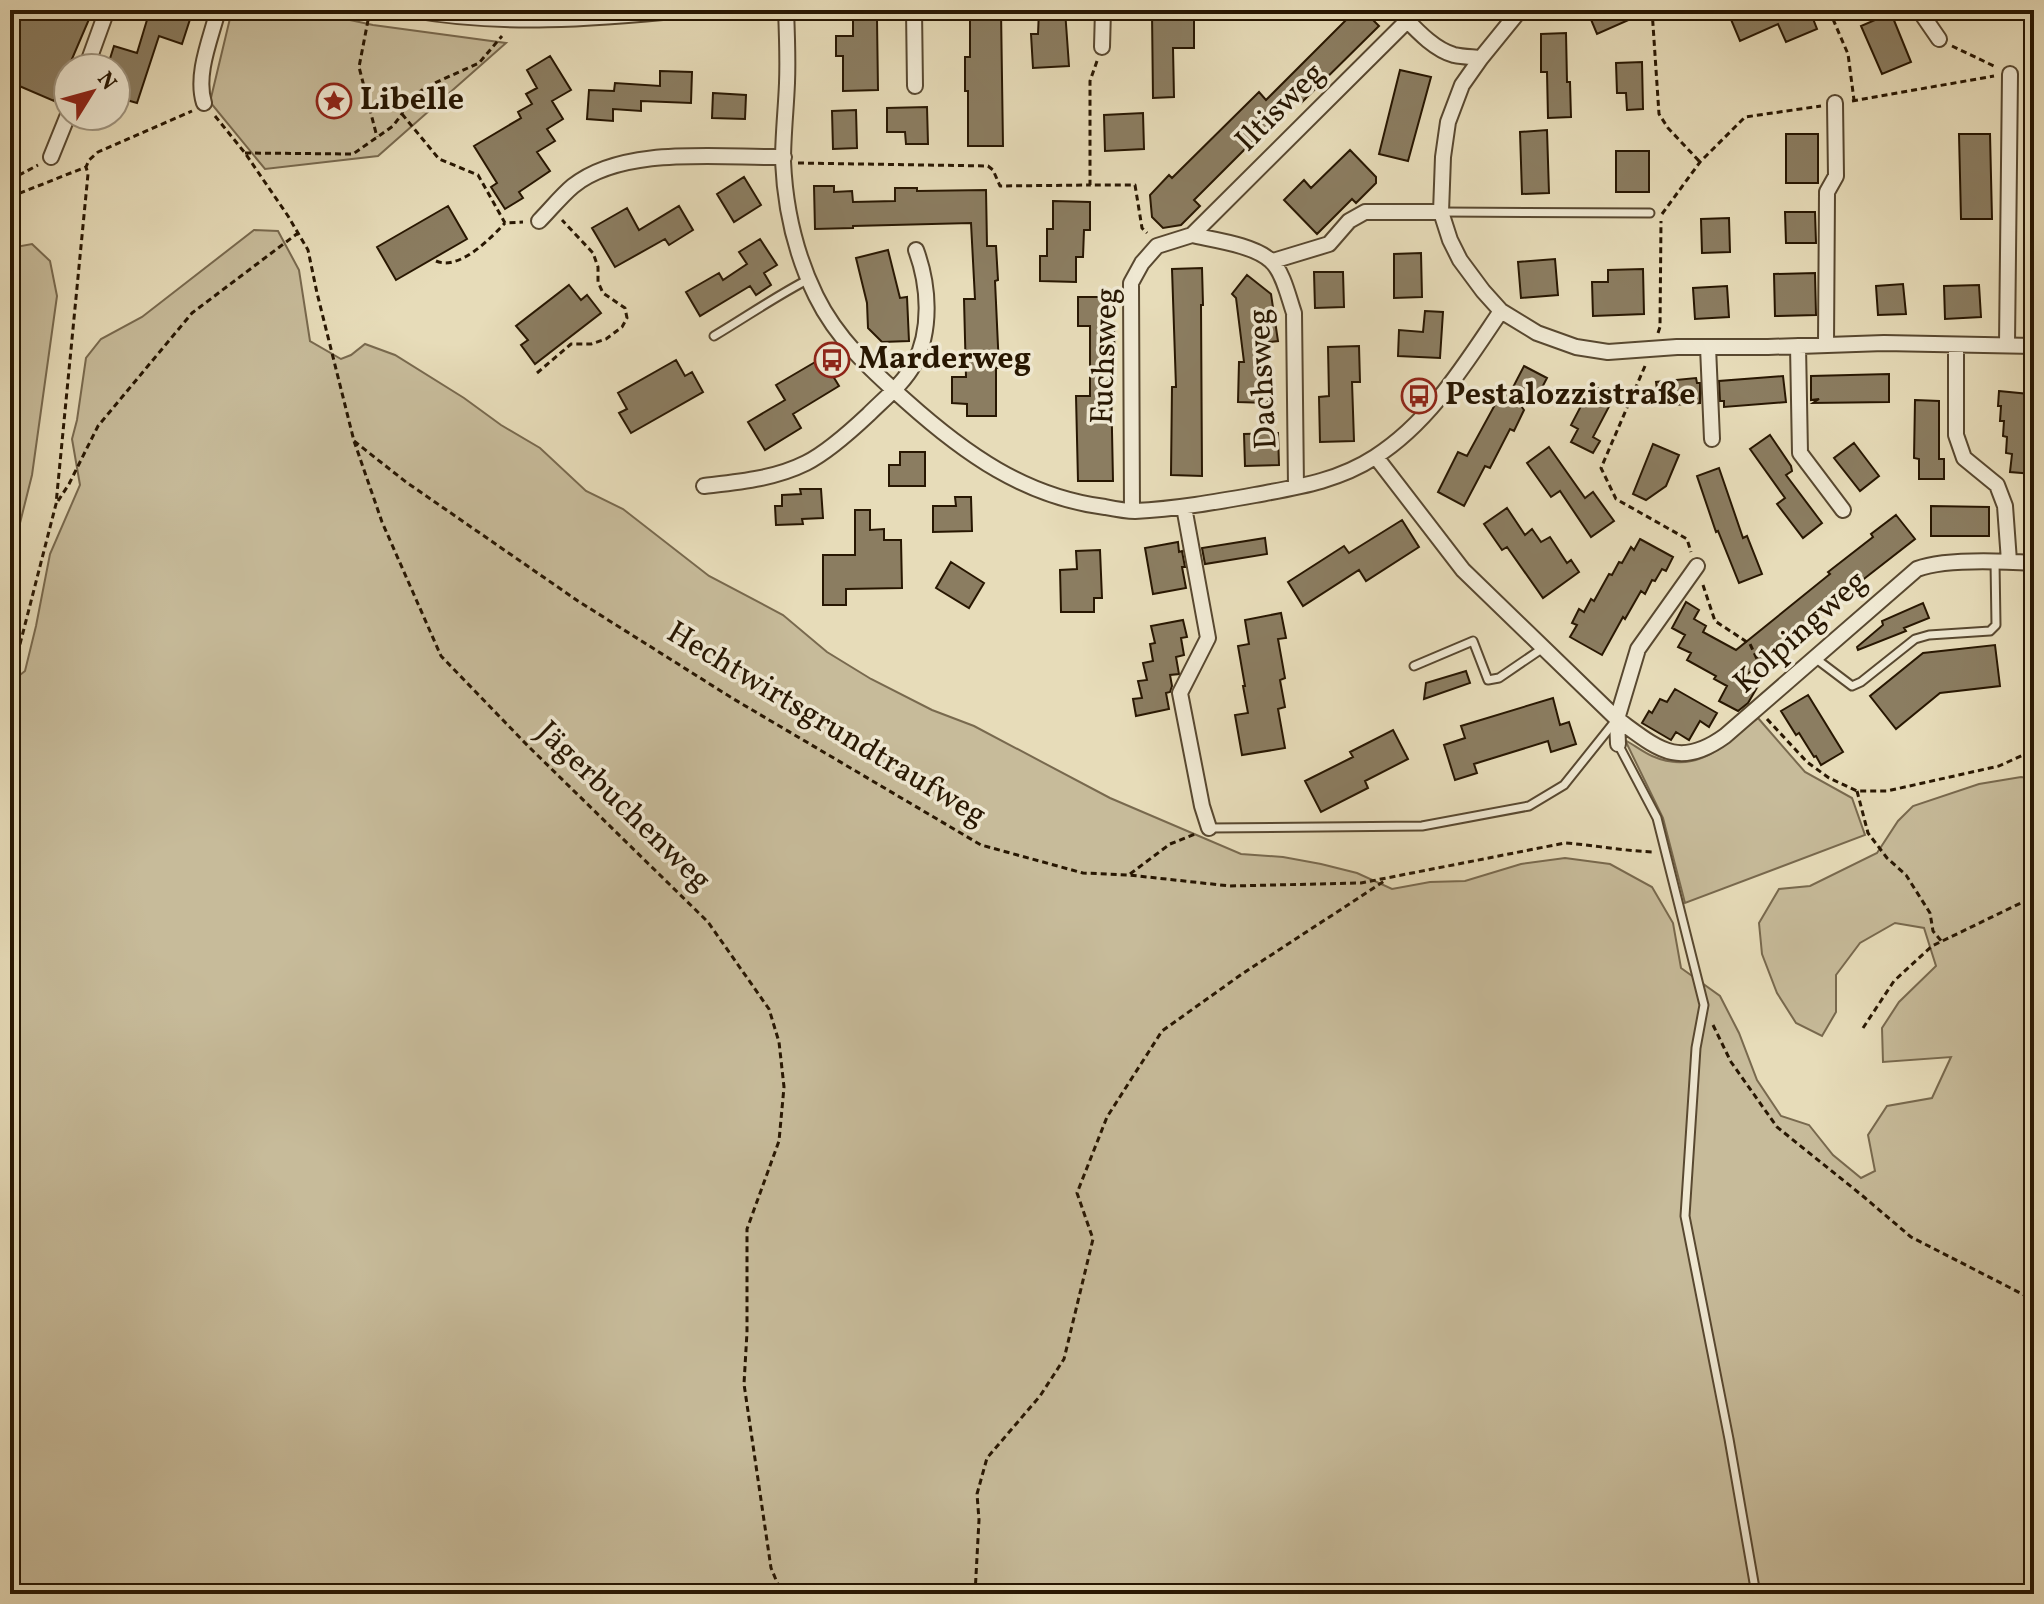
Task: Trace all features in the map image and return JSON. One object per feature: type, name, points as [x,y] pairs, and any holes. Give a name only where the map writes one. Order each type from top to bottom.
[{"type":"street","points":[[92,52],[107,10]]},
{"type":"street","points":[[204,103],[201,86],[204,66],[218,10]]},
{"type":"street","points":[[413,10],[507,21],[683,10]]},
{"type":"street","points":[[786,10],[784,160],[791,222],[801,261],[816,297],[833,325],[865,365],[930,422],[988,465],[1036,490],[1082,504],[1132,511],[1184,507],[1331,479],[1376,457],[1430,409],[1501,311]]},
{"type":"street","points":[[914,10],[915,86]]},
{"type":"street","points":[[1102,47],[1103,10]]},
{"type":"street","points":[[1520,10],[1462,85],[1448,122],[1443,157],[1441,212],[1450,240],[1460,260],[1501,311],[1537,333],[1576,347],[1608,352],[1653,348],[1884,343],[2034,346]]},
{"type":"street","points":[[1919,10],[1939,39]]},
{"type":"street","points":[[1402,15],[1443,51],[1481,58]]},
{"type":"street","name":"Iltisweg","points":[[1192,235],[1402,15]]},
{"type":"street","points":[[2007,344],[2010,74]]},
{"type":"street","points":[[1826,344],[1827,192],[1836,176],[1835,103]]},
{"type":"street","points":[[51,157],[61,132]]},
{"type":"street","points":[[539,221],[574,185],[609,166],[665,157],[784,160]]},
{"type":"street","points":[[1273,261],[1329,244],[1349,221],[1365,212],[1441,212]]},
{"type":"street","points":[[1157,246],[1192,235]]},
{"type":"street","name":"Dachsweg","points":[[1192,235],[1255,252],[1273,261],[1286,286],[1294,313],[1296,487]]},
{"type":"street","name":"Fuchsweg","points":[[1132,511],[1131,283],[1142,263],[1157,246]]},
{"type":"street","points":[[704,486],[758,479],[806,463],[852,430],[894,390],[914,365],[923,339],[927,296],[924,271],[916,250]]},
{"type":"street","points":[[1798,346],[1800,453],[1843,510]]},
{"type":"street","points":[[1956,346],[1956,435],[1964,458],[1997,485],[2005,506],[2002,562]]},
{"type":"street","points":[[1708,347],[1712,439]]},
{"type":"street","points":[[1376,457],[1463,570],[1617,719]]},
{"type":"street","points":[[1184,507],[1208,638],[1180,693],[1209,828]]},
{"type":"street","name":"Kolpingweg","points":[[1617,719],[1658,748],[1680,754],[1710,747],[1758,709],[1917,569],[1930,564],[2034,563]]},
{"type":"street","points":[[1618,744],[1617,719],[1638,649],[1697,566]]},
{"type":"lane","points":[[1441,212],[1650,213]]},
{"type":"lane","points":[[714,336],[809,279]]},
{"type":"lane","points":[[1815,658],[1852,686],[1915,639],[1929,635],[1990,631],[1996,625],[2002,562]]},
{"type":"lane","points":[[1414,666],[1473,641],[1488,680],[1499,678],[1543,648]]},
{"type":"lane","points":[[1209,828],[1422,826],[1529,806],[1564,785],[1617,719]]},
{"type":"lane","points":[[1618,744],[1657,818],[1704,1005],[1696,1048],[1685,1216],[1756,1594]]},
{"type":"path","points":[[370,10],[359,67],[377,137]]},
{"type":"path","points":[[1652,10],[1659,114],[1700,162]]},
{"type":"path","points":[[1829,10],[1848,54],[1854,100]]},
{"type":"path","points":[[245,153],[353,154],[393,126],[402,114],[405,102],[428,86],[479,63],[501,38],[507,21]]},
{"type":"path","points":[[1939,39],[2010,74]]},
{"type":"path","points":[[1090,185],[1090,81],[1102,47]]},
{"type":"path","points":[[1601,468],[1660,327],[1661,215],[1700,162],[1745,117],[2010,74],[2034,59]]},
{"type":"path","name":"Jägerbuchenweg","points":[[204,103],[245,153],[308,250],[354,441],[382,522],[441,656],[708,922],[769,1009],[779,1042],[784,1087],[779,1141],[747,1229],[744,1384],[771,1568],[782,1594]]},
{"type":"path","points":[[10,683],[56,504],[88,174],[86,167],[98,152],[204,103]]},
{"type":"path","points":[[402,114],[439,159],[478,175],[505,223]]},
{"type":"path","points":[[10,180],[51,157]]},
{"type":"path","points":[[784,160],[988,166],[1000,186],[1135,185],[1142,228],[1157,246]]},
{"type":"path","points":[[10,197],[86,167]]},
{"type":"path","points":[[537,373],[571,344],[591,344],[606,339],[622,327],[627,318],[625,308],[603,293],[593,253],[551,208]]},
{"type":"path","points":[[436,261],[443,264],[457,262],[491,238],[505,223],[539,221]]},
{"type":"path","points":[[56,504],[98,426],[192,313],[298,233]]},
{"type":"path","name":"Hechtwirtsgrundtraufweg","points":[[354,441],[406,482],[578,601],[732,698],[981,845],[1083,873],[1230,886],[1361,883],[1565,843],[1622,851],[1666,852]]},
{"type":"path","points":[[1758,709],[1807,762],[1829,778],[1857,791],[1887,791],[1999,766],[2034,750]]},
{"type":"path","points":[[1857,791],[1868,833],[1887,858],[1906,875],[1930,913],[1933,931],[1943,943]]},
{"type":"path","points":[[1129,875],[1170,844],[1209,828]]},
{"type":"path","points":[[975,1594],[979,1520],[977,1494],[987,1458],[1040,1396],[1064,1359],[1093,1239],[1077,1193],[1107,1117],[1162,1031],[1389,877]]},
{"type":"path","points":[[1863,1028],[1894,981],[1932,946],[2034,898]]},
{"type":"path","points":[[1704,1005],[1731,1062],[1777,1127],[1911,1237],[2034,1300]]},
{"type":"shaded area","points":[[232,10],[304,10],[373,25],[506,43],[378,156],[265,169],[210,102]]},
{"type":"shaded area","points":[[254,230],[278,231],[299,270],[310,341],[341,359],[365,344],[395,355],[540,448],[586,491],[623,509],[709,576],[783,615],[827,652],[871,679],[932,710],[974,726],[1110,798],[1241,854],[1321,864],[1357,873],[1392,889],[1430,882],[1465,881],[1521,864],[1565,858],[1610,864],[1652,887],[1673,923],[1681,968],[1720,996],[1739,1033],[1757,1080],[1781,1116],[1809,1125],[1833,1155],[1861,1178],[1875,1171],[1868,1135],[1887,1106],[1932,1098],[1951,1057],[1883,1062],[1882,1028],[1899,1002],[1936,966],[1924,928],[1895,923],[1860,943],[1836,975],[1836,1012],[1822,1036],[1796,1023],[1777,993],[1762,954],[1759,923],[1779,889],[1810,886],[1877,853],[1898,821],[1913,806],[1979,784],[2021,777],[2034,779],[2034,1594],[10,1594],[10,683],[25,671],[50,554],[80,485],[72,439],[86,358],[101,339],[142,317]]},
{"type":"shaded area","points":[[32,244],[50,261],[57,296],[32,475],[10,563],[10,248]]},
{"type":"shaded area","points":[[1758,718],[1805,772],[1852,798],[1865,835],[1685,903],[1663,818],[1625,740],[1652,756],[1668,761],[1697,760],[1722,747]]},
{"type":"building","points":[[10,10],[74,10],[90,17],[75,52],[52,52],[52,100],[10,82]]},
{"type":"building","points":[[150,10],[193,10],[182,44],[159,36],[137,103],[132,102],[132,52],[112,52],[114,46],[137,53]]},
{"type":"building","points":[[970,10],[1001,10],[1003,146],[968,146],[965,57],[970,57]]},
{"type":"building","points":[[1039,10],[1065,10],[1069,66],[1033,68],[1031,34],[1038,34]]},
{"type":"building","points":[[1356,10],[1363,10],[1379,26],[1301,103],[1296,98],[1194,200],[1200,206],[1181,225],[1163,228],[1152,217],[1150,195],[1169,175],[1172,178],[1259,92],[1266,100]]},
{"type":"building","points":[[1587,10],[1651,10],[1597,34]]},
{"type":"building","points":[[1727,10],[1812,10],[1817,29],[1786,42],[1778,24],[1740,41]]},
{"type":"building","points":[[1152,13],[1194,13],[1194,48],[1173,48],[1174,97],[1153,98]]},
{"type":"building","points":[[1891,13],[1911,62],[1882,74],[1861,26]]},
{"type":"building","points":[[853,19],[877,19],[878,90],[843,91],[843,56],[836,56],[836,36],[853,36]]},
{"type":"building","points":[[1566,33],[1571,117],[1548,118],[1547,72],[1541,72],[1541,34]]},
{"type":"building","points":[[550,56],[571,90],[552,101],[563,119],[547,129],[555,141],[537,152],[550,171],[519,192],[523,198],[505,209],[491,187],[497,183],[474,146],[521,118],[518,112],[532,104],[526,94],[537,88],[527,70]]},
{"type":"building","points":[[1642,62],[1643,109],[1627,110],[1626,93],[1617,93],[1616,63]]},
{"type":"building","points":[[1400,70],[1431,77],[1408,161],[1379,154]]},
{"type":"building","points":[[660,71],[692,72],[691,103],[641,101],[641,111],[613,109],[613,121],[587,119],[589,90],[614,91],[615,83],[660,86]]},
{"type":"building","points":[[713,93],[746,95],[745,119],[712,118]]},
{"type":"building","points":[[927,107],[928,144],[906,144],[905,132],[887,132],[887,108]]},
{"type":"building","points":[[856,110],[857,148],[833,149],[832,111]]},
{"type":"building","points":[[1143,113],[1144,149],[1105,151],[1104,115]]},
{"type":"building","points":[[1547,130],[1549,193],[1522,194],[1520,132]]},
{"type":"building","points":[[1786,134],[1818,134],[1818,183],[1786,183]]},
{"type":"building","points":[[1959,134],[1990,134],[1992,219],[1961,219]]},
{"type":"building","points":[[1350,150],[1376,177],[1376,183],[1356,203],[1352,199],[1317,234],[1284,200],[1304,180],[1311,188]]},
{"type":"building","points":[[1616,151],[1649,151],[1649,192],[1616,192]]},
{"type":"building","points":[[744,177],[761,205],[734,222],[717,194]]},
{"type":"building","points":[[814,186],[834,186],[834,192],[852,191],[853,202],[895,201],[895,188],[917,188],[917,191],[986,190],[987,246],[996,246],[998,280],[995,281],[999,368],[996,368],[996,416],[967,416],[967,404],[952,403],[952,377],[966,377],[964,299],[975,299],[971,223],[815,229]]},
{"type":"building","points":[[1053,201],[1090,202],[1090,230],[1084,230],[1083,257],[1076,257],[1076,282],[1040,281],[1040,256],[1047,256],[1047,229],[1053,229]]},
{"type":"building","points":[[448,206],[467,239],[396,280],[377,247]]},
{"type":"building","points":[[679,206],[693,230],[669,245],[665,239],[615,267],[592,228],[627,208],[639,230]]},
{"type":"building","points":[[1785,212],[1815,212],[1816,243],[1786,243]]},
{"type":"building","points":[[1729,218],[1730,252],[1702,253],[1701,219]]},
{"type":"building","points":[[760,239],[777,265],[764,273],[771,285],[756,295],[750,286],[700,316],[686,292],[719,273],[723,280],[747,264],[739,252]]},
{"type":"building","points":[[888,250],[900,298],[907,297],[909,341],[882,342],[868,328],[867,303],[856,258]]},
{"type":"building","points":[[1421,253],[1422,297],[1394,298],[1394,254]]},
{"type":"building","points":[[1555,259],[1558,295],[1521,298],[1518,262]]},
{"type":"building","points":[[1202,268],[1202,476],[1171,475],[1172,387],[1176,387],[1172,269]]},
{"type":"building","points":[[1643,269],[1644,314],[1593,316],[1592,282],[1608,282],[1608,270]]},
{"type":"building","points":[[1314,272],[1343,272],[1344,307],[1315,308]]},
{"type":"building","points":[[1815,273],[1816,315],[1775,316],[1774,274]]},
{"type":"building","points":[[1247,275],[1271,294],[1278,341],[1269,342],[1268,403],[1238,402],[1239,362],[1244,362],[1236,298],[1232,294]]},
{"type":"building","points":[[1903,284],[1906,314],[1878,315],[1876,286]]},
{"type":"building","points":[[569,285],[581,300],[587,295],[601,313],[535,364],[521,345],[528,340],[516,326]]},
{"type":"building","points":[[1979,285],[1981,317],[1945,319],[1944,286]]},
{"type":"building","points":[[1727,286],[1729,317],[1695,319],[1693,288]]},
{"type":"building","points":[[1078,297],[1106,297],[1106,326],[1114,326],[1115,381],[1111,381],[1113,481],[1078,481],[1076,396],[1090,396],[1090,326],[1078,326]]},
{"type":"building","points":[[1425,311],[1443,312],[1440,358],[1398,356],[1399,330],[1423,332]]},
{"type":"building","points":[[1359,346],[1360,382],[1352,382],[1354,441],[1320,442],[1319,397],[1329,396],[1328,347]]},
{"type":"building","points":[[822,358],[839,386],[793,414],[801,428],[765,450],[748,422],[785,400],[776,385]]},
{"type":"building","points":[[676,360],[685,376],[692,372],[703,392],[631,433],[619,413],[627,409],[618,393]]},
{"type":"building","points":[[1524,366],[1547,378],[1533,405],[1510,393]]},
{"type":"building","points":[[1889,374],[1889,402],[1813,403],[1819,399],[1811,400],[1811,376]]},
{"type":"building","points":[[1783,376],[1786,402],[1724,407],[1724,401],[1720,401],[1719,381]]},
{"type":"building","points":[[1696,378],[1700,383],[1700,403],[1659,406],[1656,382]]},
{"type":"building","points":[[1592,385],[1614,397],[1593,437],[1600,441],[1593,453],[1571,442],[1578,429],[1571,425]]},
{"type":"building","points":[[1503,390],[1513,395],[1524,410],[1514,431],[1510,429],[1490,468],[1485,466],[1464,506],[1438,492],[1458,452],[1467,456]]},
{"type":"building","points":[[1999,391],[2029,394],[2028,409],[2034,409],[2034,474],[2010,472],[2012,454],[2006,453],[2007,437],[2003,436],[2004,421],[2000,421]]},
{"type":"building","points":[[1915,400],[1939,401],[1939,459],[1944,459],[1944,479],[1919,479],[1919,459],[1914,458]]},
{"type":"building","points":[[1278,433],[1279,465],[1245,466],[1244,434]]},
{"type":"building","points":[[1770,435],[1791,466],[1792,471],[1786,475],[1822,523],[1803,538],[1777,504],[1785,498],[1750,449]]},
{"type":"building","points":[[1854,443],[1879,476],[1860,491],[1834,458]]},
{"type":"building","points":[[1653,444],[1679,455],[1666,486],[1646,500],[1633,494]]},
{"type":"building","points":[[1549,447],[1585,498],[1593,492],[1614,521],[1591,537],[1560,491],[1551,497],[1527,463]]},
{"type":"building","points":[[900,452],[925,452],[925,486],[889,486],[889,465],[900,465]]},
{"type":"building","points":[[1719,468],[1743,538],[1747,536],[1762,574],[1739,583],[1716,532],[1697,476]]},
{"type":"building","points":[[800,489],[821,489],[823,518],[802,519],[803,524],[776,525],[775,506],[782,506],[782,495],[801,494]]},
{"type":"building","points":[[955,497],[971,497],[972,531],[933,532],[933,506],[956,506]]},
{"type":"building","points":[[1931,506],[1989,507],[1989,536],[1931,536]]},
{"type":"building","points":[[1507,508],[1525,535],[1532,529],[1541,542],[1550,537],[1567,563],[1571,560],[1579,572],[1543,598],[1507,547],[1502,550],[1484,524]]},
{"type":"building","points":[[855,510],[870,510],[870,530],[884,529],[884,540],[901,540],[902,588],[846,589],[846,605],[823,605],[823,555],[855,555]]},
{"type":"building","points":[[1896,515],[1915,539],[1745,676],[1759,684],[1748,703],[1738,711],[1719,701],[1727,686],[1687,660],[1691,653],[1678,647],[1685,635],[1672,628],[1686,602],[1699,610],[1694,619],[1706,626],[1703,632],[1736,650],[1830,574],[1828,572]]},
{"type":"building","points":[[1402,520],[1419,547],[1366,581],[1359,570],[1303,606],[1288,582],[1344,546],[1349,553]]},
{"type":"building","points":[[1265,538],[1267,554],[1205,564],[1202,548]]},
{"type":"building","points":[[1640,539],[1673,557],[1666,571],[1662,569],[1655,581],[1652,580],[1645,594],[1641,591],[1602,655],[1570,637],[1577,625],[1572,623],[1579,609],[1584,612],[1591,599],[1594,601],[1609,574],[1612,575],[1619,562],[1622,563],[1631,547],[1634,550]]},
{"type":"building","points":[[1178,542],[1185,567],[1182,567],[1186,588],[1153,594],[1145,548]]},
{"type":"building","points":[[1100,550],[1102,598],[1094,598],[1094,612],[1061,612],[1060,570],[1077,569],[1076,551]]},
{"type":"building","points":[[951,562],[984,583],[969,608],[936,588]]},
{"type":"building","points":[[1923,603],[1929,618],[1904,628],[1906,631],[1858,650],[1857,647],[1883,625],[1882,621]]},
{"type":"building","points":[[1281,613],[1286,638],[1278,639],[1285,678],[1280,680],[1285,707],[1278,709],[1285,748],[1242,755],[1235,715],[1248,713],[1238,646],[1249,644],[1245,620]]},
{"type":"building","points":[[1183,620],[1187,637],[1181,638],[1184,655],[1176,657],[1179,674],[1170,675],[1172,686],[1166,693],[1169,709],[1136,716],[1133,699],[1142,698],[1138,681],[1147,680],[1143,663],[1153,661],[1150,644],[1155,643],[1151,626]]},
{"type":"building","points":[[1995,645],[2000,686],[1940,693],[1896,729],[1870,696],[1923,653]]},
{"type":"building","points":[[1466,671],[1470,683],[1424,699],[1426,683]]},
{"type":"building","points":[[1675,689],[1717,713],[1709,727],[1700,721],[1689,740],[1676,732],[1671,740],[1642,723],[1660,699],[1667,702]]},
{"type":"building","points":[[1808,695],[1843,752],[1821,765],[1781,711]]},
{"type":"building","points":[[1553,698],[1560,725],[1569,722],[1576,744],[1551,752],[1548,741],[1474,764],[1477,773],[1455,780],[1444,745],[1465,738],[1461,726]]},
{"type":"building","points":[[1393,730],[1408,759],[1365,781],[1368,788],[1321,812],[1305,781],[1353,757],[1350,752]]},
{"type":"place","name":"Libelle","points":[[334,101]]},
{"type":"place","name":"Marderweg","points":[[832,360]]},
{"type":"place","name":"Pestalozzistraße","points":[[1419,396]]}]
